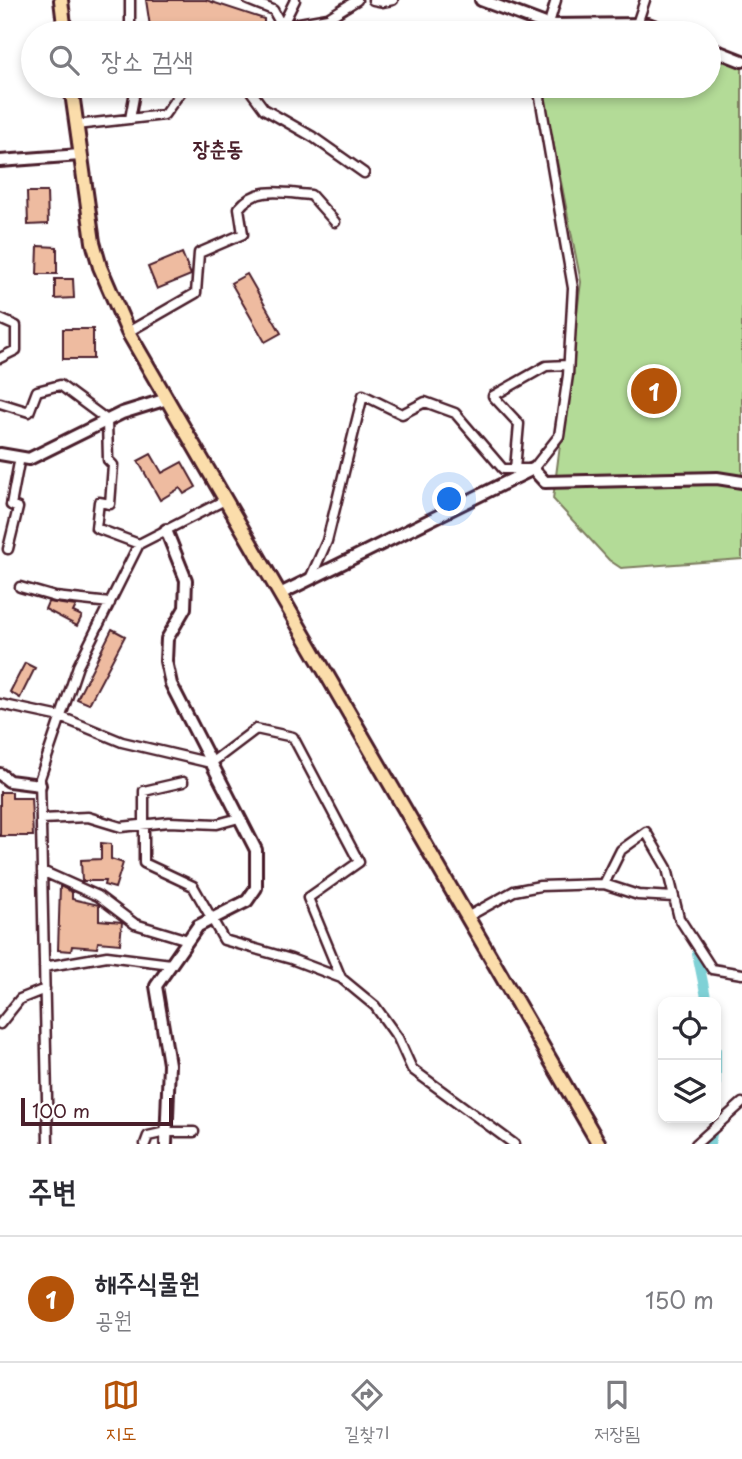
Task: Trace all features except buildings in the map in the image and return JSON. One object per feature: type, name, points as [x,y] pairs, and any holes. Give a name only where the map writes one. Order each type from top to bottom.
[{"type":"main road","points":[[61,0],[64,21]]},
{"type":"main road","points":[[73,98],[93,242],[100,267],[128,332],[599,1144]]},
{"type":"street","points":[[130,0],[130,21]]},
{"type":"street","points":[[248,0],[273,10],[277,21]]},
{"type":"street","points":[[284,21],[295,0]]},
{"type":"street","points":[[315,21],[328,18],[357,0]]},
{"type":"street","points":[[373,0],[393,0]]},
{"type":"street","points":[[481,0],[529,21]]},
{"type":"street","points":[[549,21],[556,0]]},
{"type":"street","points":[[639,21],[645,0]]},
{"type":"street","points":[[721,53],[742,61]]},
{"type":"street","points":[[130,119],[134,98]]},
{"type":"street","points":[[76,125],[164,116],[177,98]]},
{"type":"street","points":[[256,98],[264,109],[313,137],[364,173]]},
{"type":"street","points":[[280,594],[533,469],[559,436],[568,365],[573,288],[540,98]]},
{"type":"street","points":[[0,161],[80,155]]},
{"type":"street","points":[[128,332],[196,293],[199,253],[243,234],[239,208],[248,196],[269,191],[311,195],[335,222]]},
{"type":"street","points":[[0,319],[16,326],[16,350],[0,358]]},
{"type":"street","points":[[515,469],[519,424],[493,396],[546,366],[568,365]]},
{"type":"street","points":[[0,403],[29,412],[37,391],[60,385],[107,420]]},
{"type":"street","points":[[310,579],[327,541],[363,395],[402,414],[425,402],[455,413],[503,469],[533,469],[545,482],[717,478],[742,482]]},
{"type":"street","points":[[0,454],[29,459],[107,420],[167,399]]},
{"type":"street","points":[[107,420],[108,460],[113,465],[110,504],[99,502],[96,528],[139,544]]},
{"type":"street","points":[[8,549],[18,508],[11,505],[20,457]]},
{"type":"street","points":[[48,1144],[40,785],[78,666],[139,544],[225,500]]},
{"type":"street","points":[[166,530],[186,580],[185,608],[167,639],[166,661],[171,684],[256,850],[256,888],[247,901],[198,926],[156,986],[169,1065],[166,1138]]},
{"type":"street","points":[[20,587],[55,597],[110,603]]},
{"type":"street","points":[[0,704],[61,717],[122,741],[211,763]]},
{"type":"street","points":[[211,763],[256,729],[293,737],[359,862],[308,898],[341,978]]},
{"type":"street","points":[[0,774],[9,781],[40,785]]},
{"type":"street","points":[[183,782],[144,791],[144,863],[193,886],[224,940],[291,959],[341,978],[375,1006],[398,1038],[412,1069],[514,1144]]},
{"type":"street","points":[[41,819],[88,817],[121,827],[217,824],[239,818]]},
{"type":"street","points":[[604,884],[621,850],[646,832],[667,868],[679,918],[712,969],[742,974]]},
{"type":"street","points":[[42,871],[98,895],[135,924],[188,940]]},
{"type":"street","points":[[467,917],[514,891],[540,887],[604,884],[638,895],[674,897]]},
{"type":"street","points":[[44,967],[107,956],[171,964]]},
{"type":"street","points":[[0,1024],[20,999],[44,989]]},
{"type":"street","points":[[696,1144],[742,1103]]},
{"type":"street","points":[[145,1144],[148,1136],[166,1138],[194,1132]]},
{"type":"green space","points":[[721,59],[742,67],[742,559],[621,568],[609,560],[553,499],[581,282],[544,98],[721,98]]},
{"type":"waterway","points":[[697,953],[706,997]]},
{"type":"waterway","points":[[710,1144],[714,1124]]},
{"type":"place","name":"해주식물원","points":[[654,391]]},
{"type":"district","name":"장춘동","points":[[218,149]]}]
